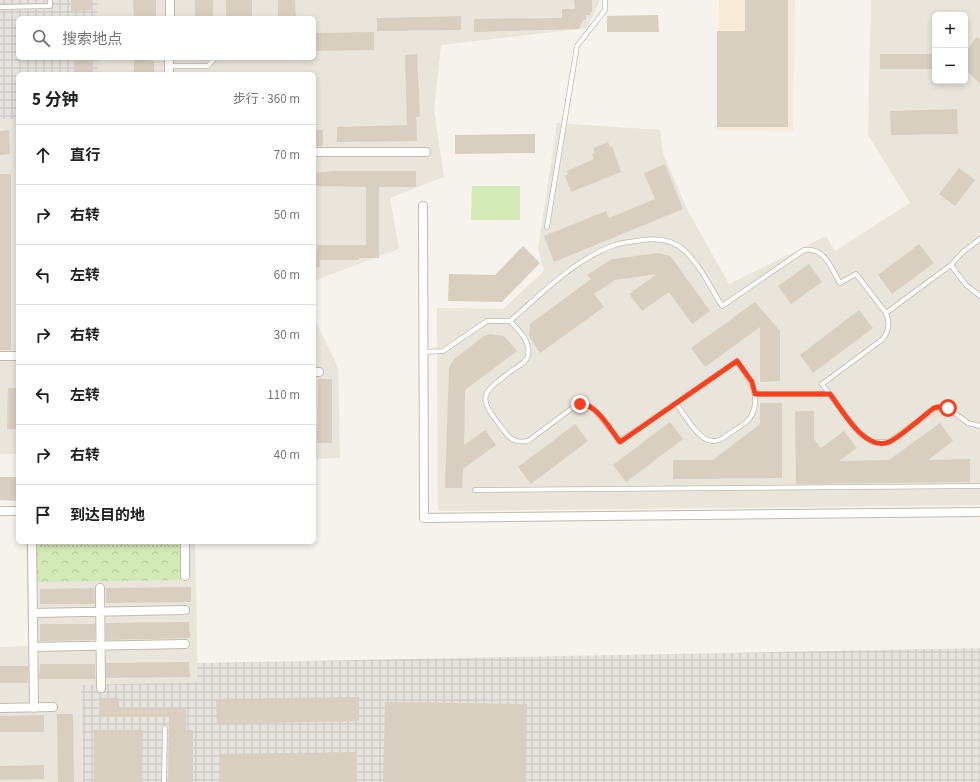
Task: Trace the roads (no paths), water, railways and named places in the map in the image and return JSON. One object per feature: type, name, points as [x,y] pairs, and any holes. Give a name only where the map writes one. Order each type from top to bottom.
[{"type":"street","points":[[170,0],[170,16]]},
{"type":"street","points":[[316,152],[426,152]]},
{"type":"street","points":[[423,206],[424,518],[980,512]]},
{"type":"street","points":[[0,356],[16,356]]},
{"type":"street","points":[[0,511],[16,511]]},
{"type":"street","points":[[32,544],[34,708]]},
{"type":"street","points":[[185,544],[185,576]]},
{"type":"street","points":[[100,588],[101,688]]},
{"type":"street","points":[[33,613],[185,610]]},
{"type":"street","points":[[33,647],[185,644]]},
{"type":"street","points":[[0,708],[53,707]]},
{"type":"lane","points":[[0,7],[50,6],[50,0]]},
{"type":"lane","points":[[547,228],[577,46],[605,10],[605,0]]},
{"type":"lane","points":[[169,66],[208,66],[213,60]]},
{"type":"lane","points":[[423,352],[443,351],[487,321],[510,321],[557,280],[594,254],[616,244],[657,238],[672,242],[684,250],[694,261],[722,306],[804,250],[810,249],[821,253],[825,257],[840,283],[856,274],[886,313],[889,327],[883,339],[822,384],[859,433],[872,442],[889,442],[938,407],[948,408],[968,423],[980,426]]},
{"type":"lane","points":[[886,313],[951,265],[963,252],[980,239]]},
{"type":"lane","points":[[951,265],[966,285],[980,296]]},
{"type":"lane","points":[[510,321],[528,344],[528,356],[521,366],[488,391],[484,400],[487,408],[512,440],[523,442],[528,441],[575,406],[585,404],[594,408],[620,442],[676,403],[737,361],[752,382],[755,394],[754,407],[749,418],[723,438],[713,441],[702,438],[676,403]]},
{"type":"lane","points":[[755,394],[830,394]]},
{"type":"lane","points":[[475,490],[980,486]]},
{"type":"lane","points":[[164,782],[165,728]]}]
